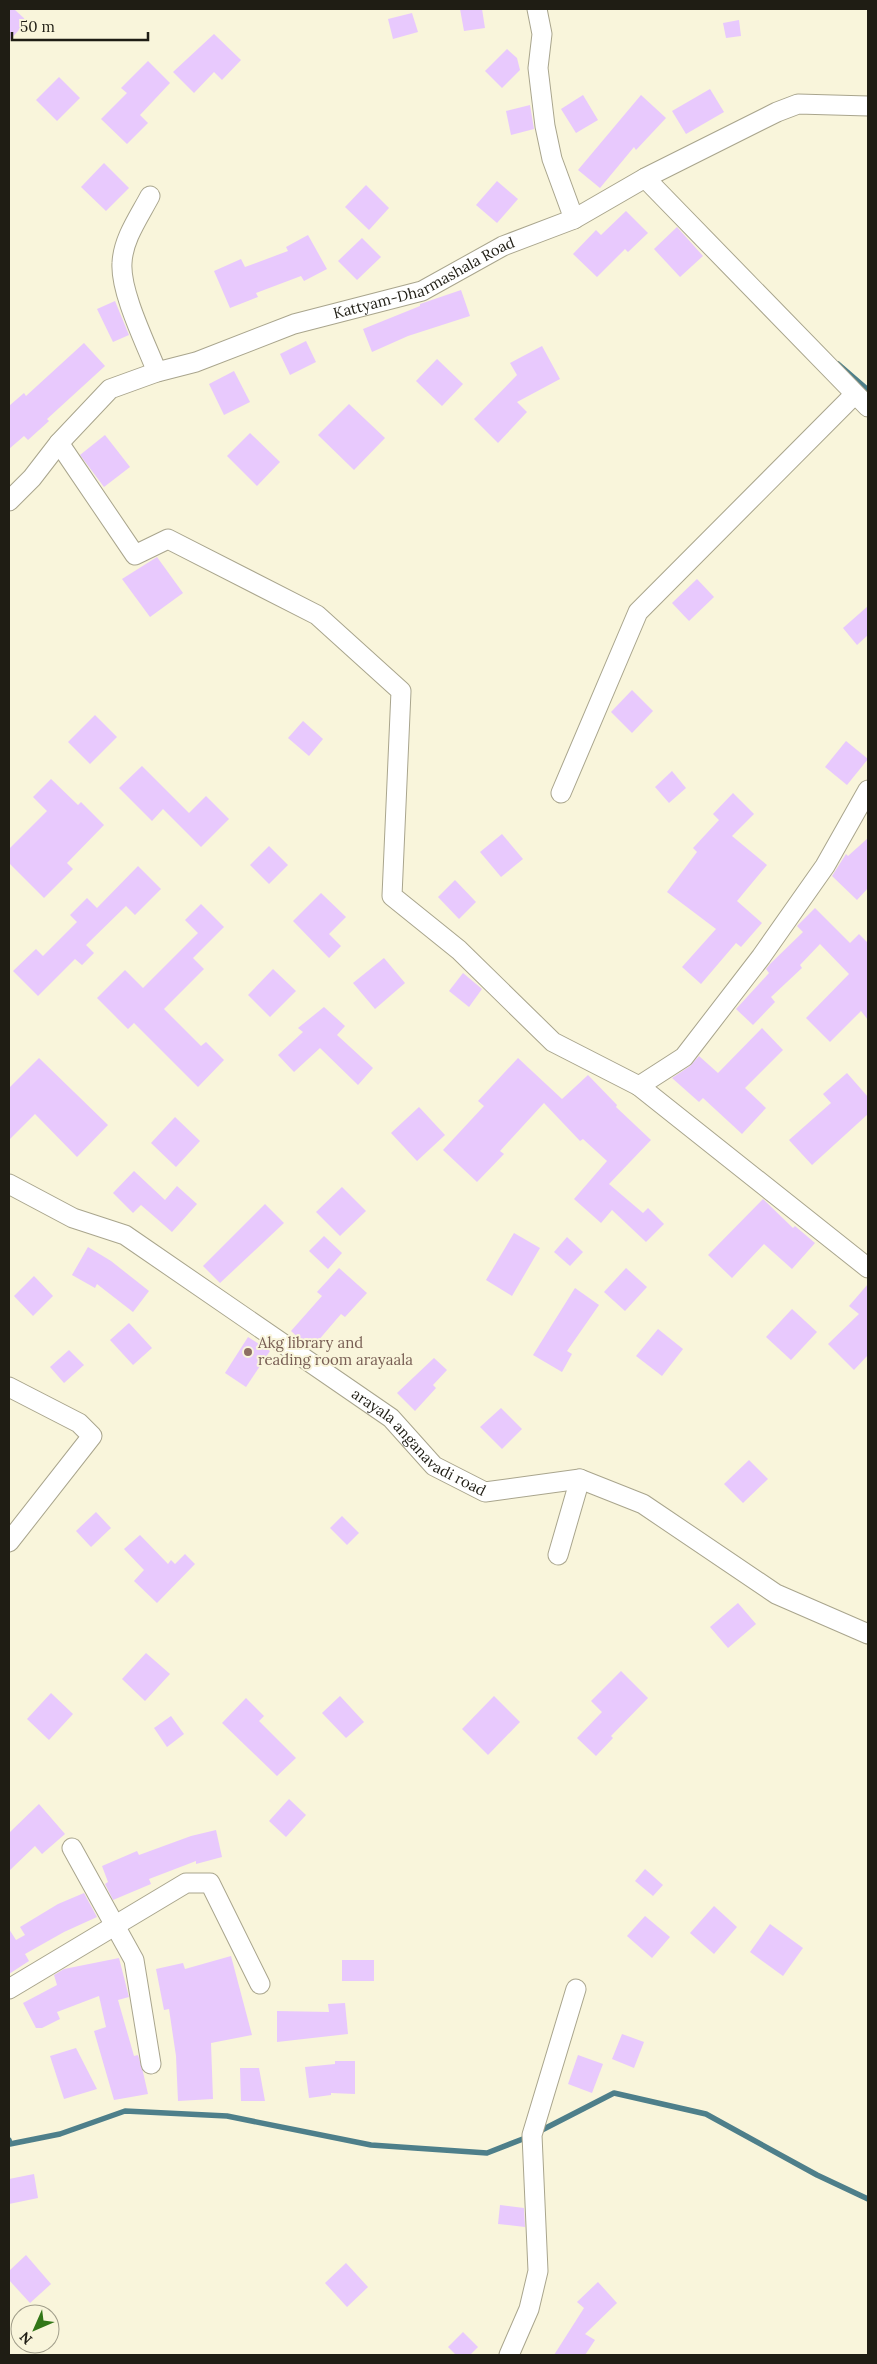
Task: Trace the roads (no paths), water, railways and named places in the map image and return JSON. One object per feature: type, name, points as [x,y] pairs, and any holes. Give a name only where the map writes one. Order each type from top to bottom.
[{"type":"street","points":[[537,9],[542,34],[538,68],[545,126],[552,159],[574,219]]},
{"type":"street","name":"Kattyam-Dharmashala Road","points":[[9,501],[32,478],[59,443],[110,389],[157,372],[196,362],[294,324],[422,290],[503,246],[574,219],[645,178],[777,112],[798,104],[868,106]]},
{"type":"street","points":[[561,793],[638,612],[861,402],[645,178]]},
{"type":"street","points":[[150,196],[127,239],[122,262],[123,281],[157,372]]},
{"type":"street","points":[[59,443],[135,555],[168,539],[210,559],[317,615],[401,691],[392,896],[459,950],[553,1042],[639,1086],[868,1268]]},
{"type":"street","points":[[639,1086],[684,1057],[726,1003],[826,866],[868,790]]},
{"type":"street","name":"arayala anganavadi road","points":[[9,1184],[86,1223],[126,1235],[391,1418],[434,1466],[485,1492],[580,1479],[643,1504],[776,1594],[868,1634]]},
{"type":"street","points":[[9,1387],[79,1423],[92,1436],[9,1542]]},
{"type":"street","points":[[558,1555],[580,1479]]},
{"type":"street","points":[[72,1848],[134,1960],[151,2064]]},
{"type":"street","points":[[9,1990],[186,1883],[210,1883],[260,1984]]},
{"type":"street","points":[[509,2355],[529,2309],[538,2271],[532,2135],[576,1989]]},
{"type":"waterway","points":[[838,364],[868,390]]},
{"type":"waterway","points":[[538,2132],[614,2093],[706,2114],[817,2175],[868,2199]]},
{"type":"waterway","points":[[9,2140],[10,2144],[60,2134],[125,2111],[227,2116],[371,2145],[487,2153],[528,2137]]},
{"type":"place","name":"Akg library and reading room arayaala","points":[[248,1352]]}]
